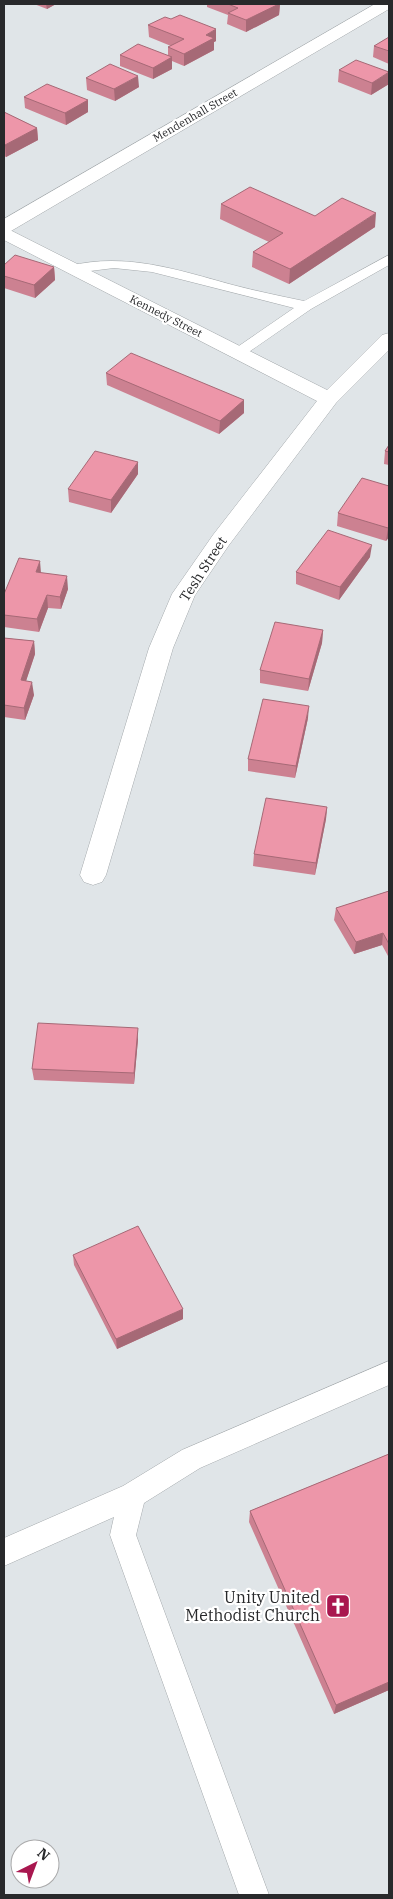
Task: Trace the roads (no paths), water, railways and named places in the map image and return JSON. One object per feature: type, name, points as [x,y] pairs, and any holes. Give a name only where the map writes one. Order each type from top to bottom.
[{"type":"street","name":"Mendenhall Street","points":[[4,227],[386,4]]},
{"type":"street","name":"Kennedy Street","points":[[4,233],[329,399]]},
{"type":"street","name":"Tesh Street","points":[[93,875],[160,648],[184,594],[221,540],[329,399],[389,339]]},
{"type":"lane","points":[[238,353],[306,306],[389,259]]},
{"type":"lane","points":[[74,269],[96,263],[142,264],[253,295],[306,306]]},
{"type":"lane","points":[[4,1552],[132,1495],[191,1459],[389,1373]]},
{"type":"lane","points":[[132,1495],[124,1535],[254,1895]]},
{"type":"place","name":"Unity United Methodist Church","points":[[338,1606]]}]
